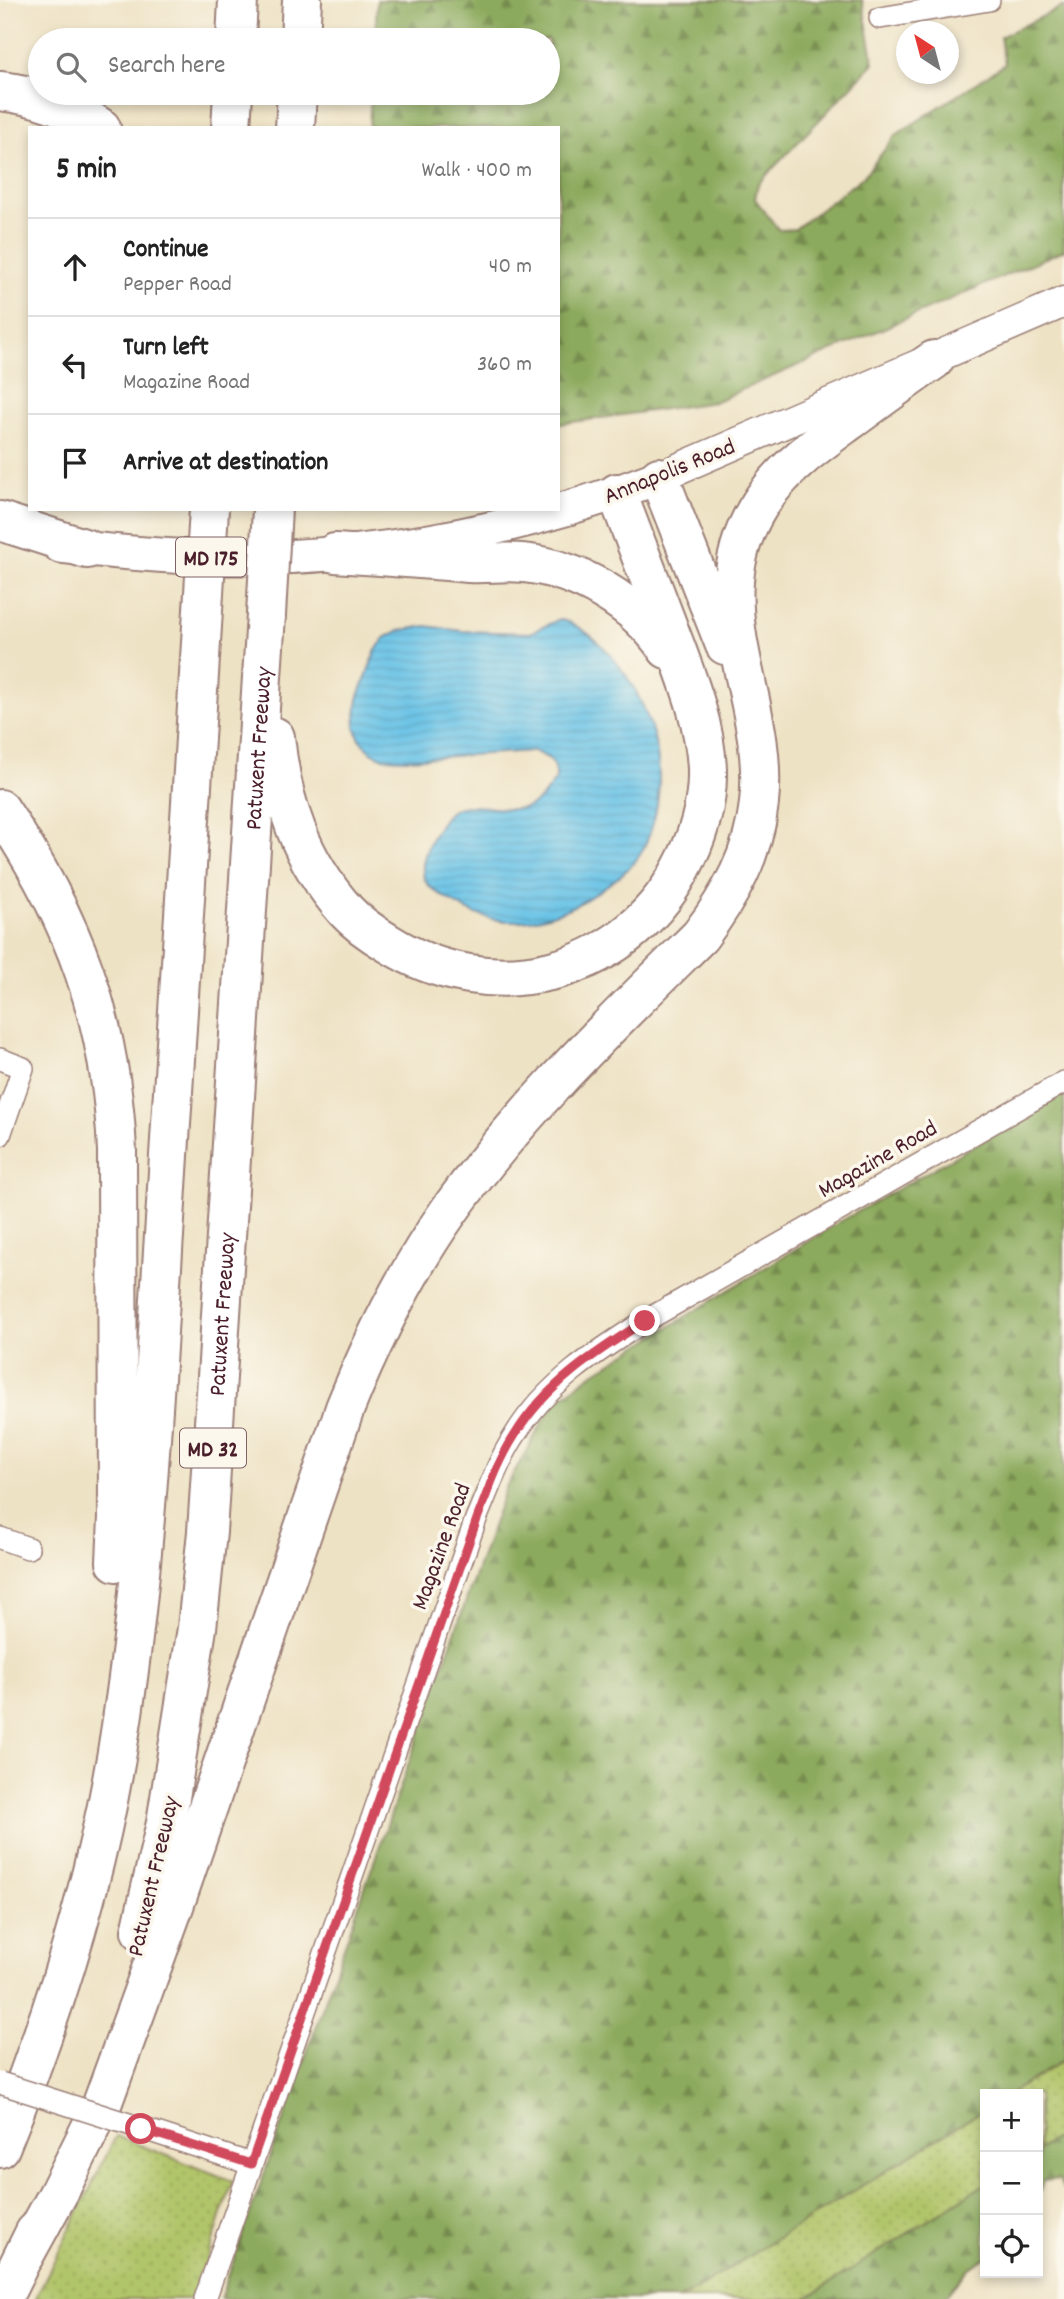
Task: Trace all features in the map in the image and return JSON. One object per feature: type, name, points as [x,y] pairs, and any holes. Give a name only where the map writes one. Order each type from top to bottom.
[{"type":"highway","points":[[237,28],[238,0]]},
{"type":"highway","points":[[301,28],[302,0]]},
{"type":"highway","points":[[0,91],[28,96]]},
{"type":"highway","points":[[58,105],[79,113],[98,126]]},
{"type":"highway","points":[[230,126],[232,105]]},
{"type":"highway","points":[[295,126],[296,105]]},
{"type":"highway","points":[[24,2256],[101,2107],[167,1925],[345,1408],[395,1298],[449,1211],[494,1153],[534,1106],[700,936],[737,880],[750,846],[759,803],[760,765],[756,725],[736,640],[733,614],[733,579],[738,553],[748,525],[765,496],[788,468],[934,360]]},
{"type":"highway","points":[[659,477],[756,725]]},
{"type":"highway","points":[[265,628],[277,762],[293,826],[323,882],[347,912],[376,937],[404,954],[433,966],[506,978],[543,973],[576,964],[631,933],[653,912],[672,886],[698,832],[707,771],[704,736],[688,681],[617,493]]},
{"type":"highway","name":"MD 32","points":[[0,2148],[29,2078],[68,1962],[105,1814],[122,1721],[152,1431],[209,511]]},
{"type":"highway","name":"Patuxent Freeway","points":[[2,2299],[54,2190],[88,2102],[127,1984],[149,1905],[166,1823],[197,1628],[214,1438],[272,511]]},
{"type":"highway","points":[[0,521],[87,549]]},
{"type":"highway","points":[[335,553],[476,563],[524,563],[571,574],[631,608],[654,630],[688,681]]},
{"type":"highway","points":[[0,809],[57,903],[76,946],[92,992],[115,1099],[118,1517],[114,1613],[68,1962]]},
{"type":"main road","name":"Annapolis Road","points":[[560,509],[617,493],[659,477],[1064,302]]},
{"type":"main road","name":"Annapolis Road","points":[[0,540],[87,549],[250,558],[335,553],[422,542],[496,528],[555,511]]},
{"type":"street","points":[[880,18],[989,0]]},
{"type":"street","points":[[0,1059],[23,1068],[0,1135]]},
{"type":"street","name":"Magazine Road","points":[[205,2299],[477,1519],[496,1470],[515,1434],[565,1376],[597,1351],[1064,1082]]},
{"type":"street","points":[[0,1538],[28,1548]]},
{"type":"street","points":[[0,2083],[251,2164]]},
{"type":"green space","points":[[377,0],[862,0],[874,63],[758,184],[755,199],[779,230],[795,229],[864,176],[896,135],[1005,64],[1000,37],[1064,6],[1064,250],[714,402],[560,424],[560,126],[369,126],[370,105],[560,105],[560,28],[376,28]]},
{"type":"green space","points":[[1064,1094],[1064,2060],[1017,2089],[980,2089],[980,2112],[680,2299],[220,2299],[506,1487],[553,1404],[589,1376],[836,1224]]},
{"type":"green space","points":[[1064,2060],[1064,2133],[1043,2147],[1043,2089],[1017,2089]]},
{"type":"green space","points":[[980,2112],[980,2187],[805,2299],[680,2299]]},
{"type":"green space","points":[[1064,2133],[1064,2191],[1059,2179],[1043,2181],[1043,2147]]},
{"type":"green space","points":[[116,2136],[233,2181],[194,2299],[35,2299]]},
{"type":"green space","points":[[980,2187],[980,2261],[968,2269],[943,2299],[805,2299]]},
{"type":"water","points":[[560,619],[576,626],[604,648],[627,676],[636,692],[650,724],[657,756],[657,806],[641,853],[616,879],[589,898],[571,908],[533,920],[493,919],[454,903],[427,884],[423,864],[428,847],[445,817],[453,810],[463,806],[524,808],[535,803],[556,779],[553,764],[548,758],[533,751],[384,758],[371,752],[360,740],[355,726],[358,699],[376,650],[385,638],[398,631],[426,626],[462,631],[530,633]]},
{"type":"route","points":[[141,2129],[251,2164],[496,1470],[515,1434],[565,1376],[597,1351],[645,1321]]}]
